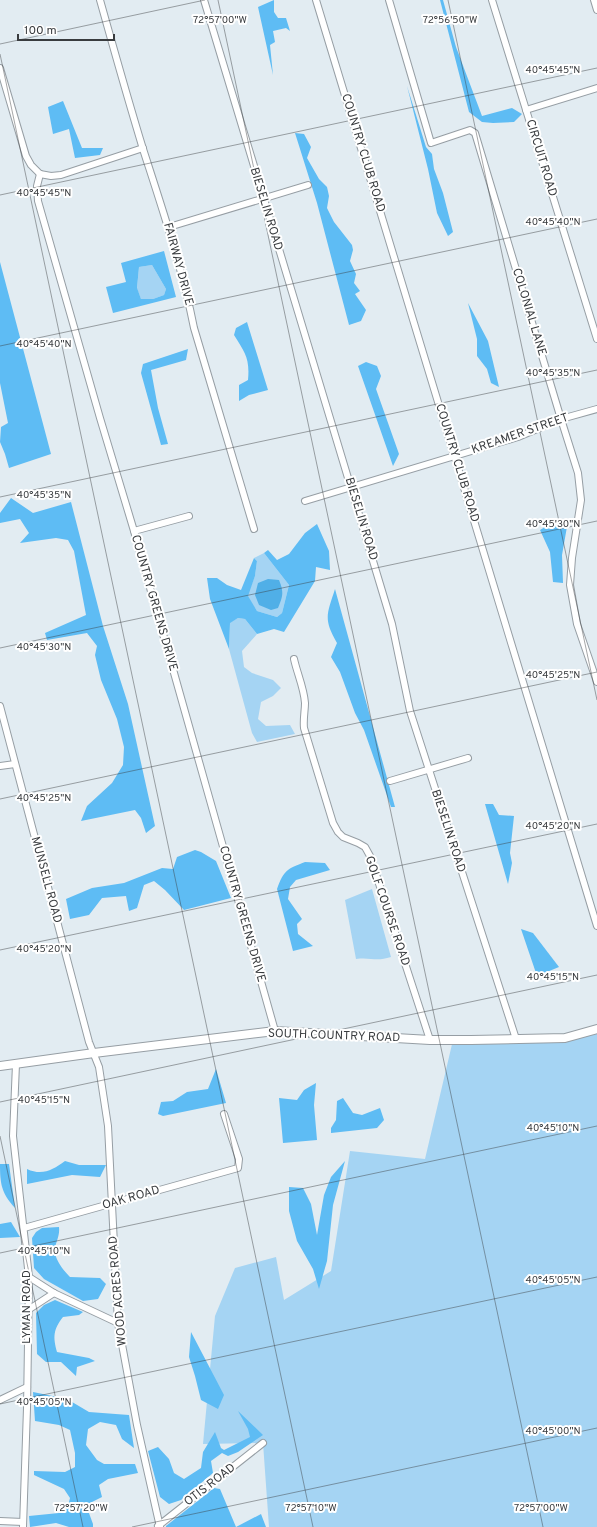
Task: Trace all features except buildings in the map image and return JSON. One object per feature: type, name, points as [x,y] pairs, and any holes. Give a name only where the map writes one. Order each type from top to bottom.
[{"type":"main road","name":"SOUTH COUNTRY ROAD","points":[[0,1066],[275,1031],[430,1040],[565,1038],[597,1029]]},
{"type":"street","name":"FAIRWAY DRIVE","points":[[100,0],[143,148],[169,227],[194,328],[254,529]]},
{"type":"street","name":"BIESELIN ROAD","points":[[204,0],[392,624],[410,711],[516,1039]]},
{"type":"street","name":"COUNTRY CLUB ROAD","points":[[316,0],[597,926]]},
{"type":"street","name":"COLONIAL LANE","points":[[389,0],[432,143],[463,131],[470,130],[475,133],[578,473],[580,488],[579,515],[570,585],[577,624],[597,682]]},
{"type":"street","name":"CIRCUIT ROAD","points":[[492,0],[597,339]]},
{"type":"street","points":[[594,0],[597,10]]},
{"type":"street","points":[[0,68],[26,156],[31,165],[40,174],[51,176],[61,175],[143,148]]},
{"type":"street","points":[[526,110],[597,88]]},
{"type":"street","name":"COUNTRY GREENS DRIVE","points":[[40,174],[37,186],[38,201],[134,531],[275,1031]]},
{"type":"street","points":[[169,227],[308,184]]},
{"type":"street","name":"KREAMER STREET","points":[[305,501],[518,437],[561,419],[597,409]]},
{"type":"street","points":[[134,531],[189,516]]},
{"type":"street","name":"GOLF COURSE ROAD","points":[[294,659],[305,703],[303,718],[304,728],[333,823],[343,837],[364,847],[370,856],[430,1040]]},
{"type":"street","name":"MUNSELL ROAD","points":[[0,706],[89,1042],[94,1053]]},
{"type":"street","points":[[390,781],[468,758]]},
{"type":"street","points":[[0,766],[15,764]]},
{"type":"street","name":"WOOD ACRES ROAD","points":[[94,1053],[99,1067],[108,1126],[118,1323],[137,1425],[159,1526]]},
{"type":"street","name":"LYMAN ROAD","points":[[16,1064],[13,1136],[28,1276],[27,1388],[23,1524]]},
{"type":"street","name":"OAK ROAD","points":[[24,1228],[238,1168],[239,1159],[224,1114]]},
{"type":"street","points":[[28,1276],[54,1293],[118,1323]]},
{"type":"street","points":[[28,1310],[54,1293]]},
{"type":"street","points":[[0,1400],[27,1388]]},
{"type":"street","name":"OTIS ROAD","points":[[159,1526],[263,1443]]},
{"type":"street","points":[[0,1521],[23,1524]]},
{"type":"shaded area","points":[[274,0],[274,12],[278,18],[286,18],[290,31],[286,28],[273,31],[275,42],[270,45],[273,75],[258,7]]},
{"type":"shaded area","points":[[440,0],[443,0],[456,47],[482,116],[512,108],[522,114],[514,122],[482,122],[469,112]]},
{"type":"shaded area","points":[[407,86],[426,147],[432,154],[434,169],[443,193],[453,232],[448,236],[437,213],[428,169]]},
{"type":"shaded area","points":[[63,101],[82,148],[103,148],[100,155],[75,158],[69,129],[53,134],[48,107]]},
{"type":"shaded area","points":[[295,133],[304,134],[311,147],[307,158],[319,179],[327,187],[329,196],[327,208],[334,222],[352,245],[353,250],[350,261],[356,274],[354,283],[360,291],[355,294],[366,310],[361,321],[349,325],[317,203]]},
{"type":"shaded area","points":[[164,251],[176,297],[113,313],[106,287],[126,282],[121,263]],"holes":[[[152,265],[166,289],[164,295],[153,299],[141,299],[137,288],[139,267]]]},
{"type":"shaded area","points":[[0,262],[51,454],[9,468],[0,442],[1,427],[8,423],[0,383]]},
{"type":"shaded area","points":[[152,265],[166,289],[164,295],[153,299],[141,299],[137,289],[139,267]]},
{"type":"shaded area","points":[[468,303],[488,341],[499,387],[491,383],[487,369],[477,356],[477,339]]},
{"type":"shaded area","points":[[247,322],[268,390],[249,395],[239,401],[239,385],[248,380],[248,366],[244,351],[234,335],[236,328]]},
{"type":"shaded area","points":[[188,349],[186,360],[151,370],[158,408],[168,444],[161,445],[141,373],[143,364]]},
{"type":"shaded area","points":[[366,362],[377,366],[381,376],[376,389],[399,454],[393,466],[358,366]]},
{"type":"shaded area","points":[[11,498],[33,513],[71,502],[103,626],[128,704],[155,826],[146,833],[141,818],[135,810],[81,821],[87,806],[112,783],[123,765],[124,747],[117,719],[101,680],[95,655],[97,646],[87,633],[47,640],[45,633],[86,615],[74,551],[68,540],[56,538],[20,543],[29,533],[20,519],[0,523],[0,513]]},
{"type":"shaded area","points":[[568,521],[562,555],[563,583],[553,582],[550,552],[540,530],[550,524]]},
{"type":"shaded area","points":[[317,524],[329,551],[330,570],[316,567],[315,581],[284,632],[274,629],[257,634],[245,619],[238,618],[230,623],[229,649],[210,599],[207,578],[217,578],[227,585],[241,590],[254,558],[257,561],[255,576],[248,596],[257,611],[277,617],[282,613],[289,585],[264,553],[268,550],[277,560],[289,554],[305,533]]},
{"type":"shaded area","points":[[264,553],[289,585],[282,613],[277,617],[257,611],[247,596],[255,576],[257,561],[254,558]]},
{"type":"shaded area","points":[[268,579],[279,580],[282,588],[282,597],[278,608],[271,610],[259,605],[255,595],[258,583]]},
{"type":"shaded area","points":[[335,589],[395,807],[391,807],[364,730],[355,713],[340,672],[331,657],[337,643],[328,622],[328,611]]},
{"type":"shaded area","points":[[238,618],[245,619],[257,634],[242,651],[244,667],[252,673],[273,680],[281,688],[273,696],[261,702],[258,719],[266,726],[290,725],[295,734],[257,742],[252,733],[229,649],[230,622]]},
{"type":"shaded area","points":[[485,804],[493,804],[499,815],[514,816],[510,853],[512,863],[508,884]]},
{"type":"shaded area","points":[[195,850],[216,861],[231,898],[184,910],[154,881],[144,885],[137,908],[129,911],[126,896],[102,898],[89,915],[70,919],[66,899],[92,888],[124,883],[162,868],[173,869],[177,857]]},
{"type":"shaded area","points":[[305,862],[325,863],[330,870],[296,880],[290,887],[288,899],[302,919],[297,924],[298,934],[313,946],[293,951],[277,889],[287,871],[294,866]]},
{"type":"shaded area","points":[[372,889],[391,957],[381,959],[356,959],[345,900]]},
{"type":"shaded area","points":[[521,929],[533,933],[559,967],[537,976]]},
{"type":"shaded area","points":[[597,1029],[597,1527],[269,1527],[263,1443],[203,1444],[215,1316],[235,1268],[276,1257],[284,1300],[331,1271],[350,1151],[425,1159],[453,1040],[565,1038]]},
{"type":"shaded area","points":[[216,1069],[226,1103],[163,1116],[158,1114],[161,1102],[173,1101],[187,1092],[208,1089]]},
{"type":"shaded area","points":[[316,1083],[314,1105],[317,1140],[283,1143],[279,1098],[297,1100],[304,1090]]},
{"type":"shaded area","points":[[343,1098],[353,1113],[362,1115],[380,1108],[384,1120],[377,1128],[331,1133],[331,1128],[336,1120],[337,1101]]},
{"type":"shaded area","points":[[65,1161],[79,1165],[106,1165],[100,1177],[72,1175],[27,1184],[27,1169],[38,1172],[47,1171]]},
{"type":"shaded area","points":[[345,1161],[333,1205],[327,1261],[319,1289],[313,1269],[297,1241],[289,1211],[289,1187],[303,1188],[311,1204],[317,1235],[324,1195],[331,1177]]},
{"type":"shaded area","points":[[0,1164],[9,1164],[15,1208],[10,1203],[2,1188]]},
{"type":"shaded area","points":[[11,1222],[20,1237],[0,1238],[0,1224]]},
{"type":"shaded area","points":[[59,1227],[55,1249],[58,1261],[70,1277],[100,1278],[106,1284],[98,1299],[83,1301],[44,1279],[34,1268],[32,1238],[36,1232],[42,1228]]},
{"type":"shaded area","points":[[55,1300],[83,1312],[79,1315],[63,1317],[57,1326],[55,1334],[57,1352],[89,1358],[95,1361],[77,1367],[76,1376],[61,1362],[46,1362],[37,1354],[36,1313],[44,1305]]},
{"type":"shaded area","points":[[191,1332],[224,1395],[218,1409],[201,1400],[189,1357]]},
{"type":"shaded area","points":[[33,1392],[67,1399],[89,1412],[129,1415],[134,1448],[122,1439],[116,1425],[100,1422],[88,1429],[86,1445],[97,1460],[104,1464],[135,1464],[138,1473],[108,1479],[99,1485],[102,1497],[86,1505],[93,1527],[69,1527],[56,1523],[30,1527],[29,1516],[59,1513],[68,1506],[70,1498],[64,1489],[34,1475],[34,1471],[65,1472],[75,1467],[75,1453],[70,1430],[59,1425],[35,1421]]},
{"type":"shaded area","points":[[238,1411],[263,1435],[238,1452],[228,1456],[222,1453],[211,1461],[213,1473],[181,1500],[169,1504],[160,1497],[148,1451],[158,1447],[169,1459],[174,1473],[184,1479],[201,1468],[203,1452],[215,1432],[221,1448],[224,1450],[250,1437],[248,1429]]},
{"type":"shaded area","points":[[214,1488],[220,1489],[236,1527],[166,1527],[166,1526]]},
{"type":"shaded area","points":[[261,1514],[266,1527],[236,1527]]}]
